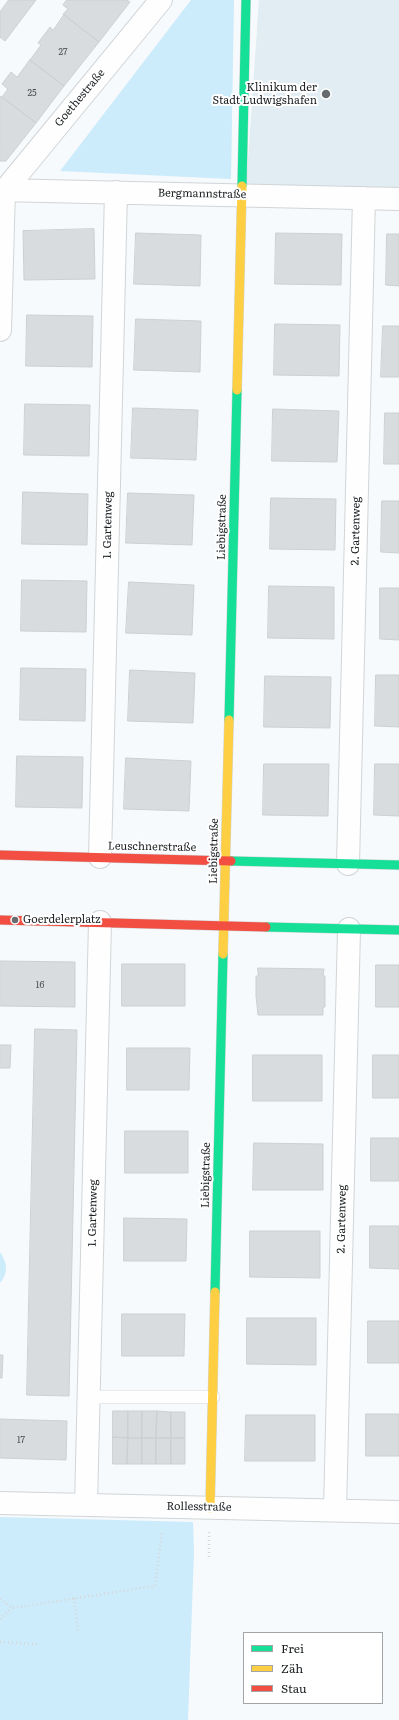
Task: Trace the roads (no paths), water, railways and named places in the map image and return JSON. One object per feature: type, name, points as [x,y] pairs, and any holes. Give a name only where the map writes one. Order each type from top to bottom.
[{"type":"street","name":"Goethestraße","points":[[1,192],[161,0]]},
{"type":"street","name":"Liebigstraße","points":[[210,1508],[246,0]]},
{"type":"street","name":"Bergmannstraße","points":[[1,192],[116,192],[399,199]]},
{"type":"street","points":[[0,330],[1,192]]},
{"type":"street","name":"1. Gartenweg","points":[[100,857],[116,192]]},
{"type":"street","name":"2. Gartenweg","points":[[348,864],[364,198]]},
{"type":"street","name":"Leuschnerstraße","points":[[0,854],[399,865]]},
{"type":"street","points":[[0,920],[399,930]]},
{"type":"street","name":"1. Gartenweg","points":[[86,1505],[100,922]]},
{"type":"street","name":"2. Gartenweg","points":[[335,1510],[349,929]]},
{"type":"street","name":"Rollesstraße","points":[[0,1503],[399,1512]]},
{"type":"lane","points":[[88,1397],[213,1397]]},
{"type":"place","name":"Klinikum der Stadt Ludwigshafen","points":[[326,94]]},
{"type":"place","name":"Goerdelerplatz","points":[[15,920]]}]
